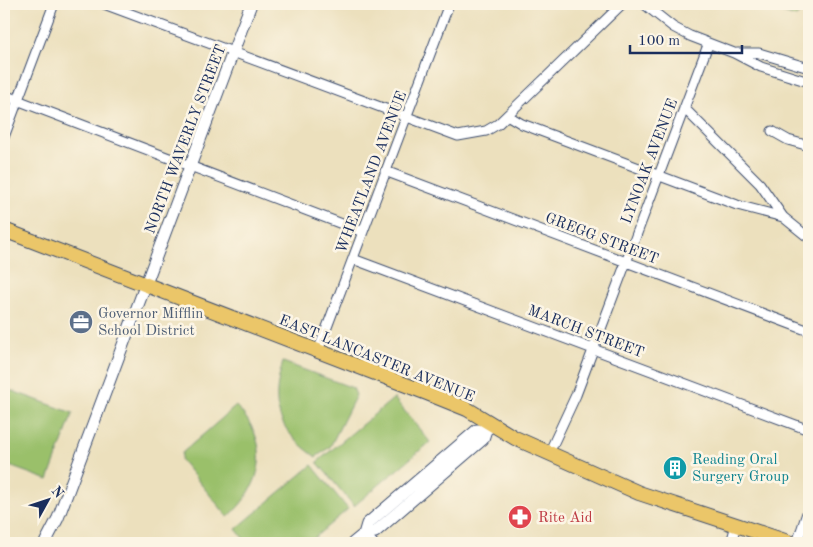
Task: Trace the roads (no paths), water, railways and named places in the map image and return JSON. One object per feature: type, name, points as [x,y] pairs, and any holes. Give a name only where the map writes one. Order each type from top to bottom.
[{"type":"main road","name":"EAST LANCASTER AVENUE","points":[[4,230],[467,409],[489,427],[639,493],[791,543]]},
{"type":"street","points":[[4,137],[54,4]]},
{"type":"street","points":[[104,4],[458,136],[486,131],[507,115],[622,4]]},
{"type":"street","name":"NORTH WAVERLY STREET","points":[[45,543],[58,518],[251,4]]},
{"type":"street","name":"WHEATLAND AVENUE","points":[[318,350],[448,4]]},
{"type":"street","points":[[644,4],[673,26],[708,45],[734,53],[761,67],[809,82]]},
{"type":"street","name":"LYNOAK AVENUE","points":[[549,453],[576,395],[594,349],[708,45]]},
{"type":"street","points":[[734,53],[759,54],[809,68]]},
{"type":"street","points":[[4,95],[363,232]]},
{"type":"street","points":[[684,108],[760,184],[783,217],[809,238]]},
{"type":"street","points":[[507,115],[522,124],[658,176],[737,205],[783,217]]},
{"type":"street","points":[[772,131],[788,140],[809,146]]},
{"type":"street","name":"GREGG STREET","points":[[385,171],[809,331]]},
{"type":"street","name":"MARCH STREET","points":[[353,260],[809,430]]},
{"type":"street","points":[[353,543],[364,534],[375,532],[483,439],[489,427]]},
{"type":"street","points":[[796,543],[809,507]]},
{"type":"street","points":[[730,543],[736,525]]},
{"type":"street","points":[[364,534],[373,543]]},
{"type":"place","name":"Governor Mifflin School District","points":[[81,322]]},
{"type":"place","name":"Reading Oral Surgery Group","points":[[675,468]]},
{"type":"place","name":"Rite Aid","points":[[520,517]]}]
